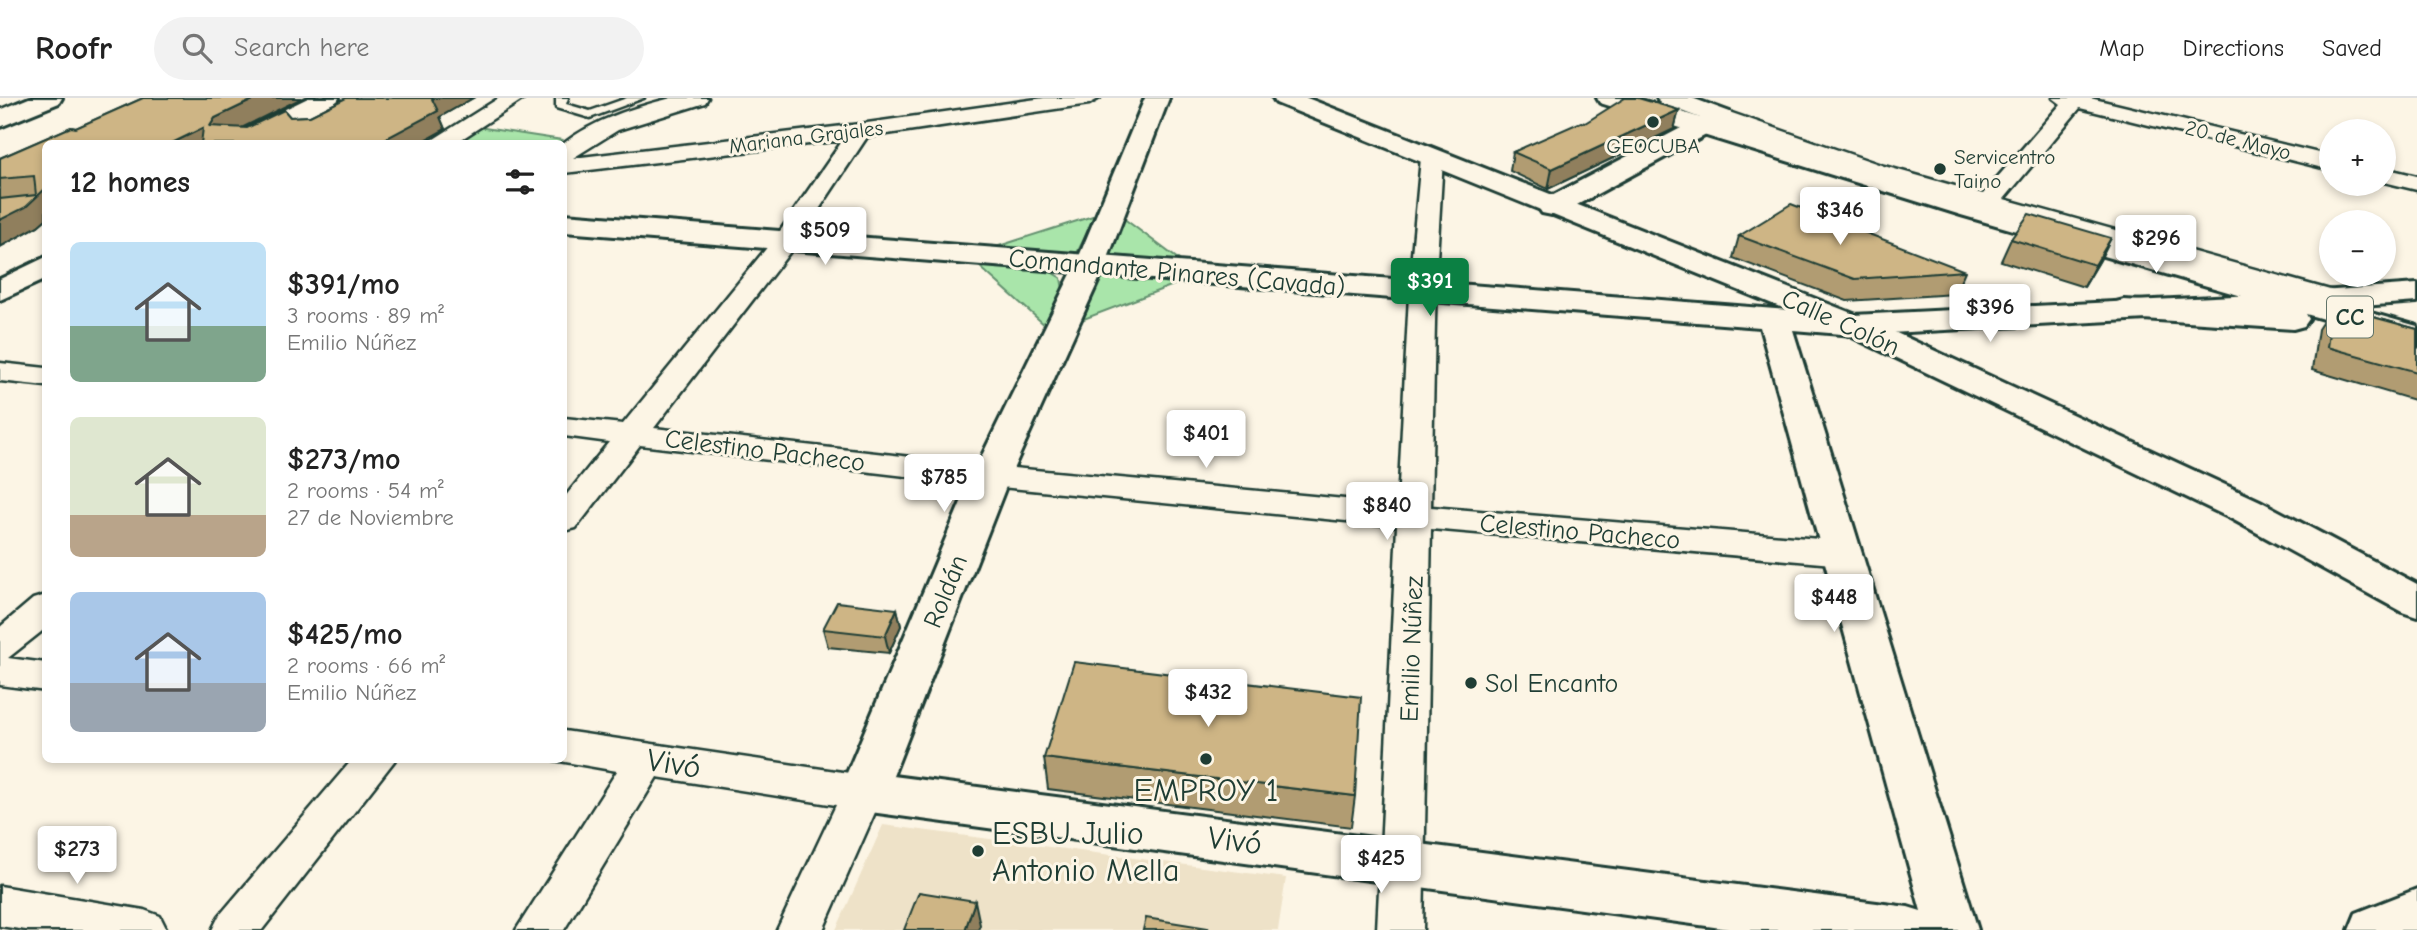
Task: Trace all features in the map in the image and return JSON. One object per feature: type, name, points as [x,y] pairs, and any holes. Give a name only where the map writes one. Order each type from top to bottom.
[{"type":"main road","points":[[0,119],[50,98]]},
{"type":"main road","points":[[243,140],[327,98]]},
{"type":"main road","name":"Roldán","points":[[863,792],[991,476],[1090,266],[1157,98]]},
{"type":"main road","name":"Calle Colón","points":[[1285,98],[1552,207],[1853,325],[2246,510],[2417,602]]},
{"type":"main road","name":"CC","points":[[1609,98],[1712,122],[2206,276],[2412,334]]},
{"type":"main road","points":[[1669,98],[1712,122]]},
{"type":"main road","points":[[283,140],[353,104]]},
{"type":"main road","points":[[1552,207],[1712,122]]},
{"type":"main road","name":"Comandante Pinares (Cavada)","points":[[567,223],[1853,325],[2338,301],[2417,293]]},
{"type":"main road","points":[[0,266],[42,243]]},
{"type":"main road","points":[[0,291],[42,268]]},
{"type":"main road","points":[[2171,308],[2209,299],[2211,288],[2206,276]]},
{"type":"main road","points":[[2124,310],[2256,315],[2412,334]]},
{"type":"main road","points":[[1774,319],[1952,930]]},
{"type":"main road","name":"Vivó","points":[[863,792],[1908,930]]},
{"type":"main road","points":[[2375,930],[2417,912]]},
{"type":"street","points":[[444,140],[514,98]]},
{"type":"street","points":[[567,151],[584,137],[640,113],[697,98]]},
{"type":"street","name":"Mariana Grajales","points":[[567,166],[860,131],[1089,98]]},
{"type":"street","points":[[2072,99],[1984,207],[2338,301]]},
{"type":"street","name":"20 de Mayo","points":[[2072,99],[2319,160]]},
{"type":"street","points":[[567,516],[787,239],[860,131]]},
{"type":"street","name":"Emilio Núñez","points":[[1400,930],[1423,291],[1432,159]]},
{"type":"street","points":[[2396,178],[2417,183]]},
{"type":"street","points":[[0,372],[42,377]]},
{"type":"street","name":"Celestino Pacheco","points":[[567,428],[991,476],[1415,517],[1844,553]]},
{"type":"street","points":[[0,647],[42,611]]},
{"type":"street","points":[[0,671],[42,676]]},
{"type":"street","name":"Vivó","points":[[567,747],[863,792]]},
{"type":"street","points":[[539,930],[647,759]]},
{"type":"street","points":[[235,930],[373,763]]},
{"type":"street","name":"Roldán","points":[[800,930],[863,792]]},
{"type":"street","points":[[0,906],[144,930]]},
{"type":"lane","points":[[562,98],[560,106],[590,115],[638,98]]},
{"type":"lane","points":[[584,137],[590,115]]},
{"type":"shaded area","name":"ESBU Julio Antonio Mella","points":[[883,825],[1286,878],[1278,930],[836,930]]},
{"type":"green space","points":[[478,127],[562,140],[454,140]]},
{"type":"green space","points":[[1096,215],[1077,253],[1065,256],[980,252]]},
{"type":"green space","points":[[1119,215],[1190,268],[1105,257]]},
{"type":"green space","points":[[979,266],[1051,272],[1061,278],[1063,289],[1046,326]]},
{"type":"green space","points":[[1109,276],[1184,281],[1076,322],[1095,280]]},
{"type":"building","points":[[143,98],[257,98],[215,118],[210,126],[247,128],[284,110],[290,117],[310,116],[346,98],[434,98],[432,99],[438,111],[384,140],[202,140],[203,128],[178,140],[42,140],[42,192],[26,207],[0,220],[0,199],[36,195],[34,176],[0,179],[0,158],[71,127],[76,128]]},
{"type":"building","points":[[1625,98],[1638,98],[1679,110],[1552,169],[1513,152],[1581,122],[1585,123]]},
{"type":"building","points":[[1791,204],[1965,271],[1855,279],[1739,236]]},
{"type":"building","points":[[2029,214],[2111,238],[2095,265],[2011,239]]},
{"type":"building","points":[[2333,306],[2417,329],[2417,372],[2327,347]]},
{"type":"building","points":[[837,602],[897,609],[885,636],[823,629]]},
{"type":"building","name":"EMPROY 1","points":[[1074,662],[1361,697],[1355,796],[1044,758]]},
{"type":"building","points":[[919,892],[975,901],[965,930],[904,930]]},
{"type":"building","points":[[1146,918],[1208,928],[1143,930]]},
{"type":"place","name":"GEOCUBA","points":[[1653,122]]},
{"type":"place","name":"Servicentro Taino","points":[[1940,169]]},
{"type":"place","name":"Sol Encanto","points":[[1471,683]]},
{"type":"place","name":"EMPROY 1","points":[[1206,759]]},
{"type":"place","name":"ESBU Julio Antonio Mella","points":[[978,851]]}]
